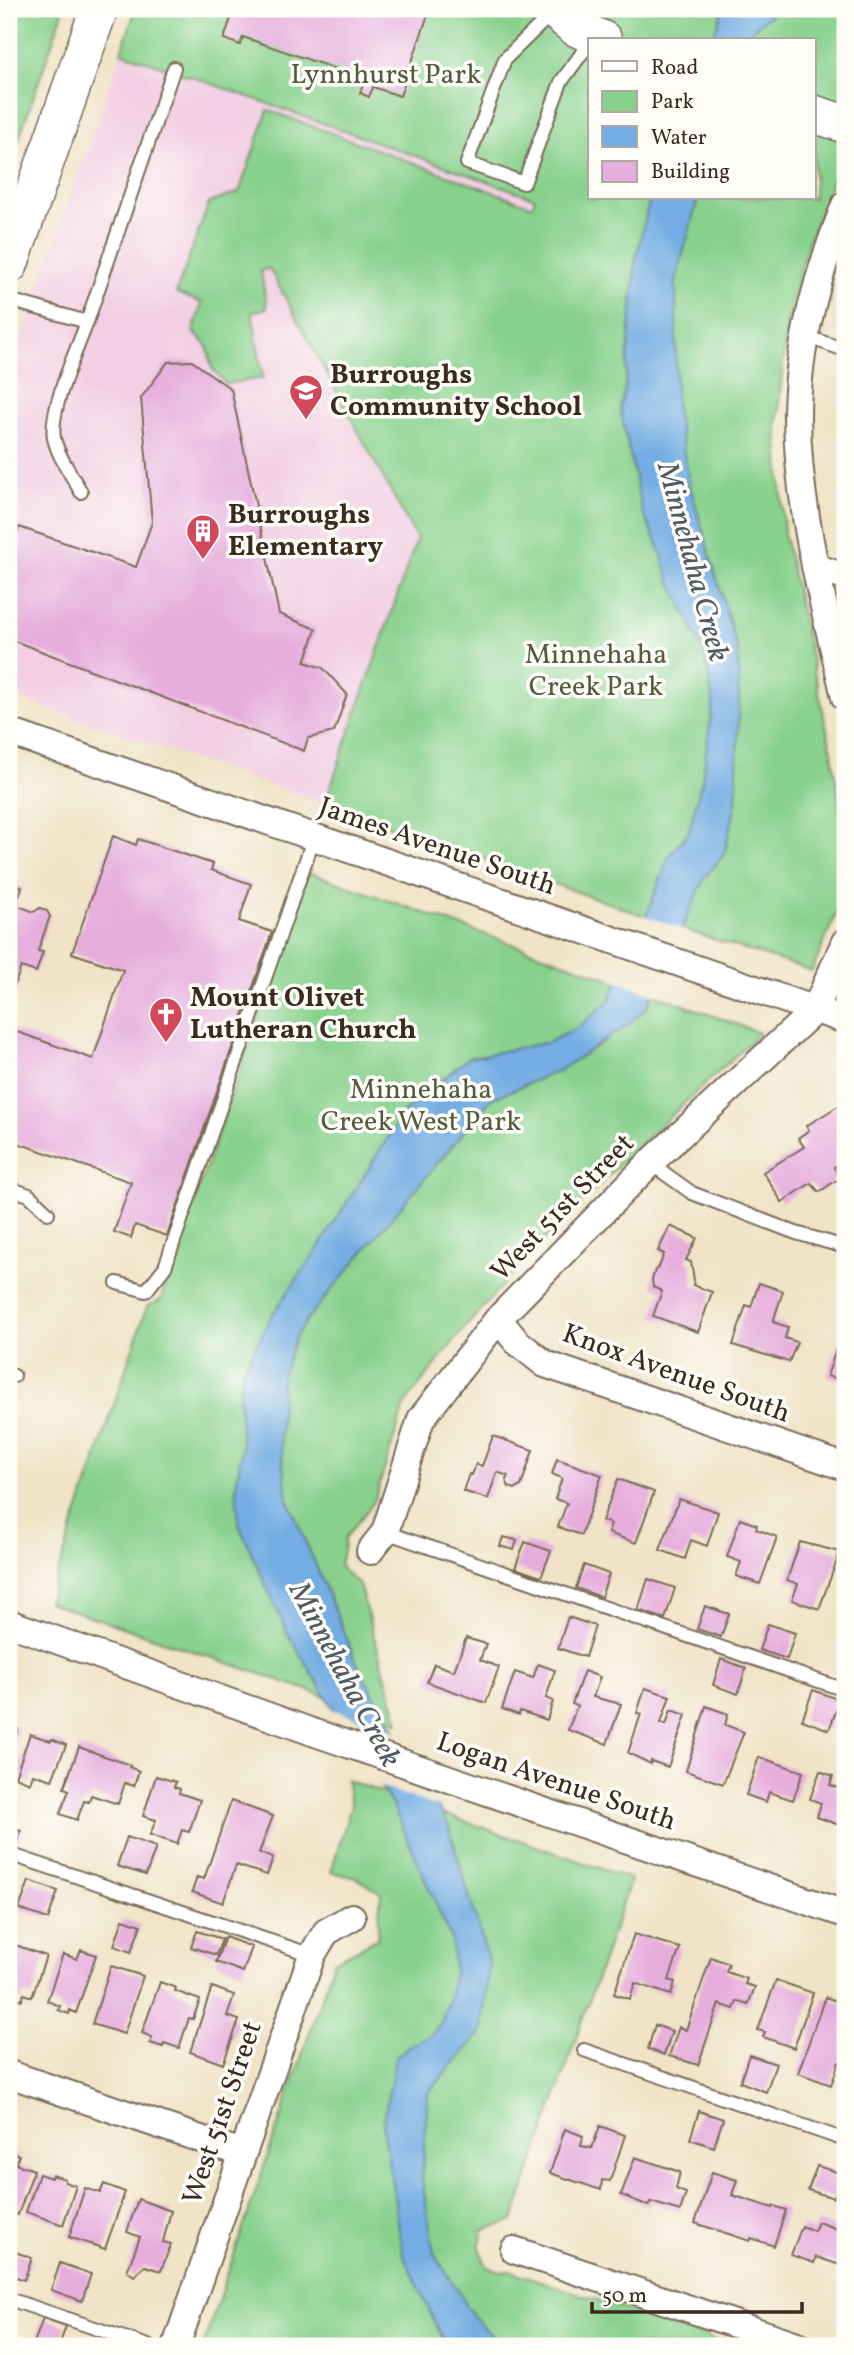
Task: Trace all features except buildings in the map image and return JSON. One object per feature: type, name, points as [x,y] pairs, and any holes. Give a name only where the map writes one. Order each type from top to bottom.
[{"type":"main road","points":[[9,265],[99,9]]},
{"type":"main road","points":[[554,9],[592,38]]},
{"type":"main road","points":[[816,115],[845,124]]},
{"type":"street","points":[[845,205],[819,276],[805,336],[797,416],[801,487],[815,567],[845,697]]},
{"type":"street","points":[[815,567],[845,577]]},
{"type":"street","name":"James Avenue South","points":[[9,732],[845,1020]]},
{"type":"street","name":"West 51st Street","points":[[378,1541],[421,1419],[498,1320],[650,1163],[815,1010],[845,942]]},
{"type":"street","name":"Knox Avenue South","points":[[498,1320],[517,1342],[545,1364],[845,1467]]},
{"type":"street","name":"Logan Avenue South","points":[[9,1623],[430,1773],[845,1914]]},
{"type":"street","name":"West 51st Street","points":[[176,2346],[312,1955],[326,1932],[352,1917]]},
{"type":"street","points":[[9,2074],[242,2153]]},
{"type":"street","points":[[514,2250],[800,2346]]},
{"type":"lane","points":[[554,9],[505,59],[467,163],[523,183],[561,82],[588,49]]},
{"type":"lane","points":[[81,492],[58,451],[54,435],[56,408],[174,68]]},
{"type":"lane","points":[[9,300],[87,322]]},
{"type":"lane","points":[[805,336],[845,350]]},
{"type":"lane","points":[[117,1283],[146,1291],[165,1267],[314,837]]},
{"type":"lane","points":[[650,1163],[692,1193],[796,1233],[845,1247]]},
{"type":"lane","points":[[9,1188],[29,1195],[48,1213]]},
{"type":"lane","points":[[378,1541],[845,1690]]},
{"type":"lane","points":[[9,1854],[312,1955]]},
{"type":"lane","points":[[584,2050],[845,2140]]},
{"type":"lane","points":[[9,2299],[148,2346]]},
{"type":"shaded area","name":"Burroughs Community School","points":[[136,9],[535,198],[610,902],[9,695],[9,373]]},
{"type":"green space","points":[[9,9],[64,9],[9,167]]},
{"type":"green space","name":"Minnehaha Creek Park","points":[[136,9],[845,9],[845,171],[837,169],[806,248],[787,323],[777,427],[784,534],[832,752],[844,836],[839,907],[812,971],[688,931],[325,803],[417,539],[269,268],[261,271],[267,308],[252,312],[263,378],[226,384],[212,368],[207,345],[193,332],[202,303],[176,293],[209,203],[239,192],[268,110],[532,206],[535,198],[121,52]]},
{"type":"green space","name":"Minnehaha Creek West Park","points":[[308,872],[760,1033],[635,1149],[527,1257],[462,1331],[405,1404],[374,1502],[345,1538],[340,1567],[359,1585],[399,1723],[48,1602],[147,1306],[160,1301]]},
{"type":"green space","points":[[346,1780],[631,1879],[513,2221],[483,2230],[479,2248],[487,2267],[511,2271],[734,2346],[203,2346],[334,1961],[377,1939],[381,1893],[357,1878],[331,1872],[351,1806]]},
{"type":"water","points":[[723,9],[780,9],[761,22],[745,38],[713,38]]},
{"type":"water","name":"Minnehaha Creek","points":[[650,200],[697,200],[676,280],[676,408],[690,486],[738,651],[736,804],[724,855],[705,877],[647,1007],[628,1025],[560,1070],[491,1099],[309,1317],[295,1338],[282,1376],[280,1437],[287,1497],[360,1670],[448,1824],[489,1963],[482,2031],[428,2093],[422,2179],[434,2253],[474,2317],[501,2346],[449,2346],[444,2342],[403,2254],[383,2126],[395,2058],[409,2046],[429,2037],[441,2023],[454,1972],[452,1941],[395,1810],[287,1632],[239,1525],[236,1486],[242,1447],[239,1395],[243,1370],[272,1315],[315,1253],[404,1112],[468,1058],[549,1042],[579,1027],[609,1001],[669,856],[688,833],[702,780],[713,703],[705,655],[670,581],[659,547],[643,514],[620,409],[625,388],[636,259]]},
{"type":"pier","points":[[643,915],[685,930],[656,995],[614,980]]},
{"type":"pier","points":[[328,1708],[400,1733],[444,1809],[376,1785]]},
{"type":"place","name":"Burroughs Community School","points":[[306,421]]},
{"type":"place","name":"Burroughs Elementary","points":[[203,561]]},
{"type":"place","name":"Mount Olivet Lutheran Church","points":[[166,1044]]},
{"type":"park label","name":"Lynnhurst Park","points":[[386,75]]}]
